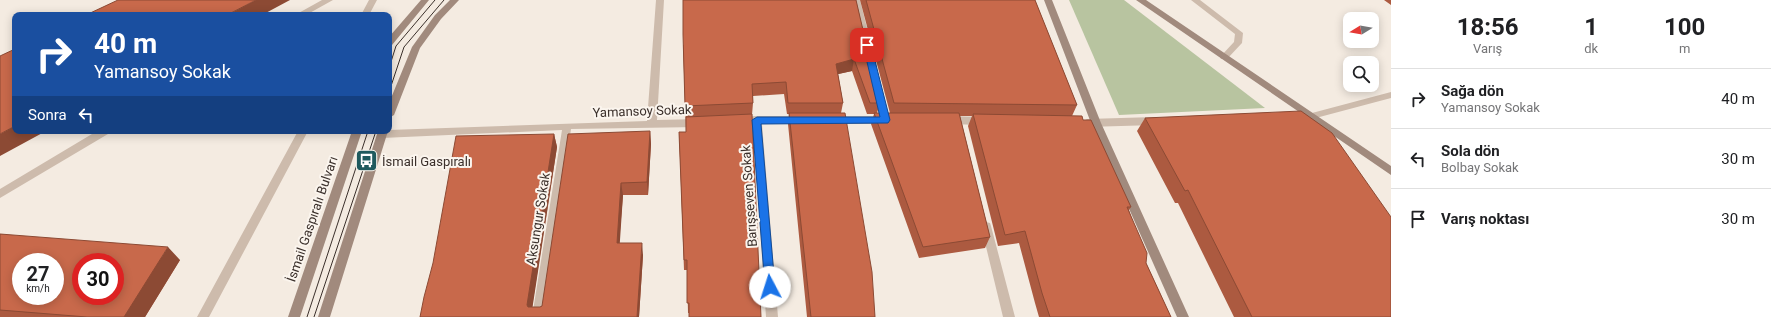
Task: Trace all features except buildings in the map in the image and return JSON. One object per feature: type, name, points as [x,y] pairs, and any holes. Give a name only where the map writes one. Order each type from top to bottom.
[{"type":"main road","points":[[392,39],[425,0]]},
{"type":"main road","points":[[392,107],[416,47],[438,17],[455,0]]},
{"type":"main road","points":[[1048,0],[1096,123],[1183,317]]},
{"type":"main road","points":[[1140,0],[1391,171]]},
{"type":"main road","name":"İsmail Gaspıralı Bulvarı","points":[[294,317],[356,134]]},
{"type":"main road","points":[[324,317],[381,134]]},
{"type":"street","points":[[305,12],[329,0]]},
{"type":"street","points":[[367,12],[373,0]]},
{"type":"street","points":[[652,125],[660,0]]},
{"type":"street","points":[[825,120],[889,120],[856,0]]},
{"type":"street","points":[[1195,0],[1239,33],[1238,43],[1224,57]]},
{"type":"street","points":[[1296,116],[1312,116],[1391,95]]},
{"type":"street","points":[[1312,116],[1329,142]]},
{"type":"street","points":[[727,122],[757,120],[810,120]]},
{"type":"street","name":"Barışseven Sokak","points":[[757,120],[772,317]]},
{"type":"street","points":[[940,120],[961,124],[992,121]]},
{"type":"street","points":[[1080,123],[1165,121]]},
{"type":"street","name":"Yamansoy Sokak","points":[[392,132],[712,122]]},
{"type":"street","name":"Aksungur Sokak","points":[[538,317],[567,126]]},
{"type":"street","points":[[0,194],[100,134]]},
{"type":"street","points":[[203,317],[301,134]]},
{"type":"street","points":[[984,219],[1009,317]]},
{"type":"green space","points":[[1069,0],[1124,0],[1265,108],[1119,115]]},
{"type":"tram line","points":[[392,59],[396,46],[435,0]]},
{"type":"tram line","points":[[392,83],[404,47],[444,0]]},
{"type":"tram line","points":[[307,317],[367,134]]},
{"type":"tram line","points":[[314,317],[375,134]]},
{"type":"place","name":"İsmail Gaspıralı","points":[[366,161]]},
{"type":"route","points":[[770,287],[757,120],[885,120],[867,45]]}]
